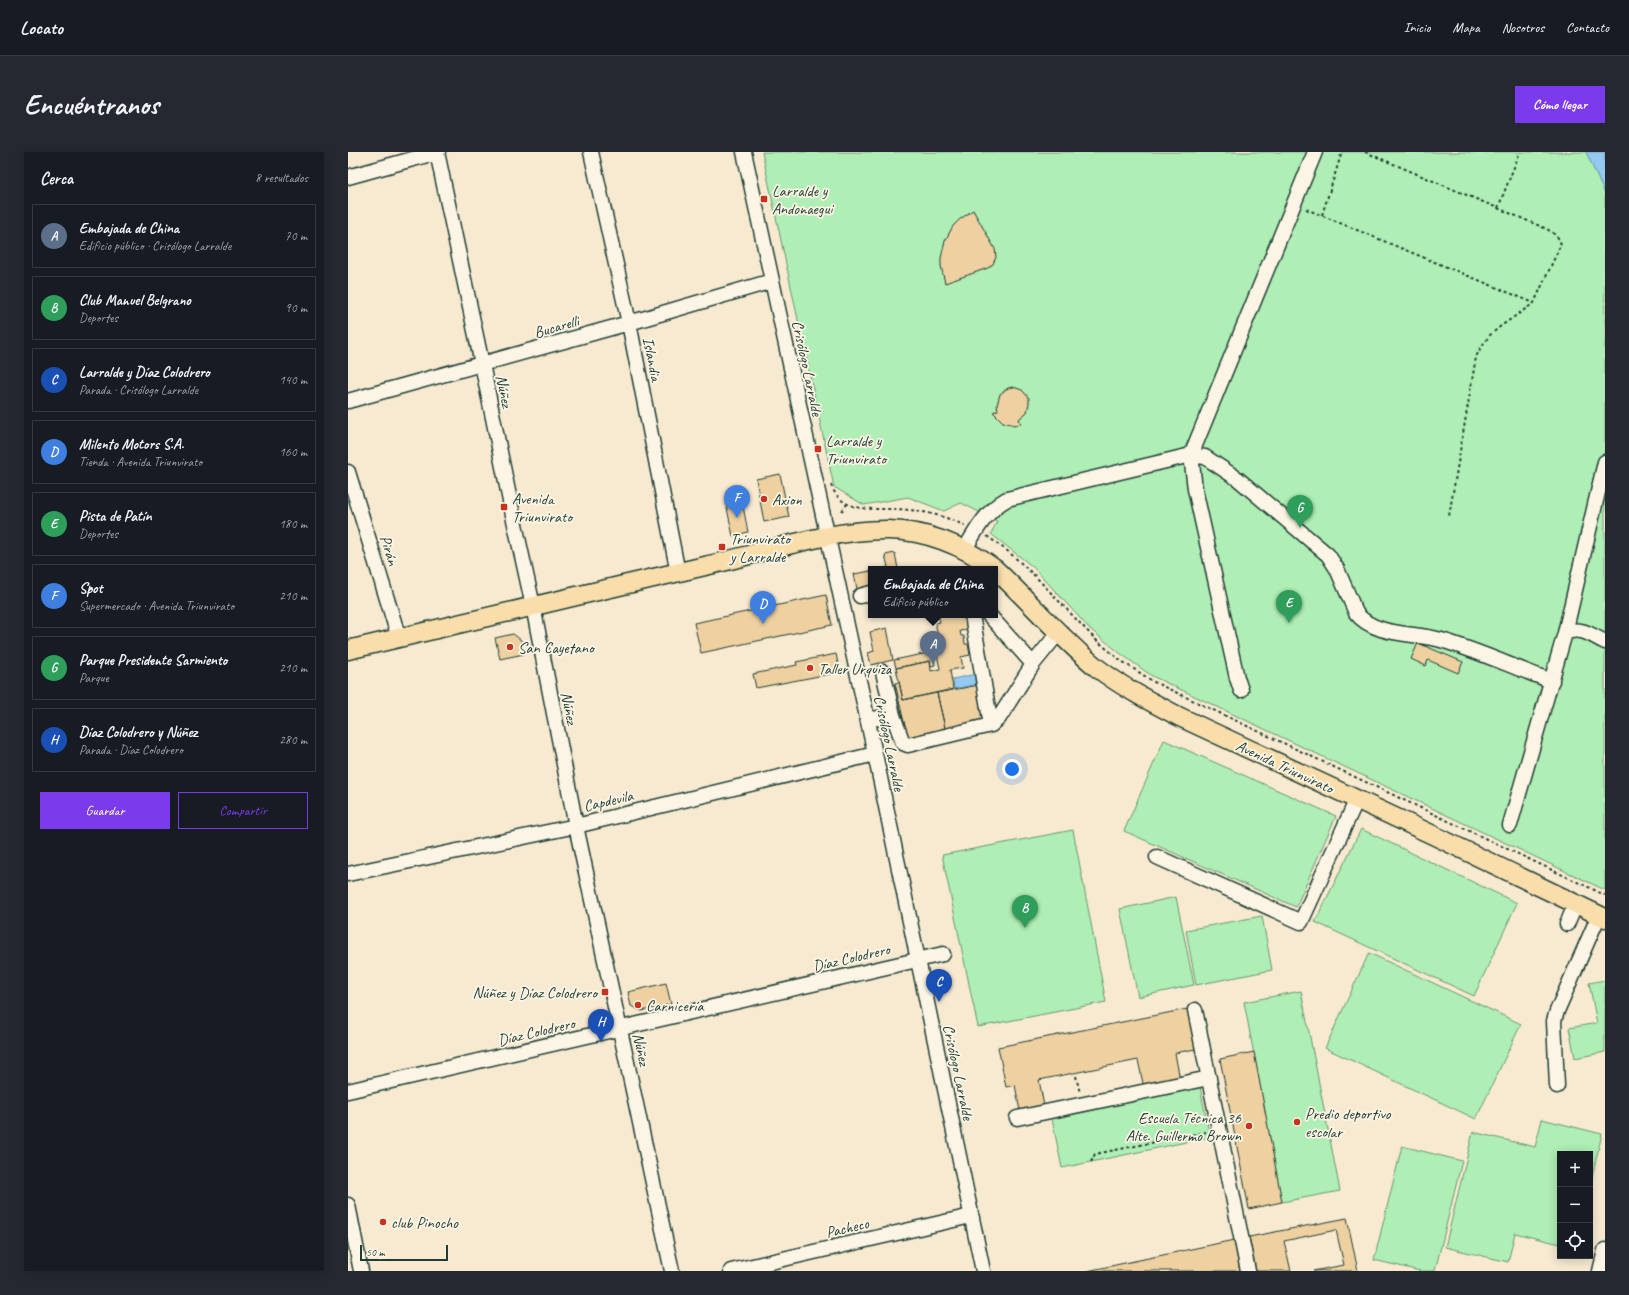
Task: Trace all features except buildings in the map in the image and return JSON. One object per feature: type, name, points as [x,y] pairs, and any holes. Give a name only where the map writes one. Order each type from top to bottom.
[{"type":"main road","name":"Avenida Triunvirato","points":[[348,650],[678,573],[827,536],[869,530],[891,530],[928,536],[965,549],[990,566]]},
{"type":"main road","name":"Avenida Triunvirato","points":[[998,572],[1096,666],[1140,697],[1357,799],[1575,905],[1602,916]]},
{"type":"street","points":[[348,177],[437,152]]},
{"type":"street","name":"Núñez","points":[[437,152],[533,606],[576,826],[672,1271]]},
{"type":"street","name":"Islandia","points":[[590,152],[629,323],[678,573]]},
{"type":"street","name":"Crisólogo Larralde","points":[[744,152],[868,720],[983,1271]]},
{"type":"street","points":[[1241,690],[1237,678],[1195,488],[1191,455],[1315,152]]},
{"type":"street","name":"Bucarelli","points":[[348,401],[629,323],[772,281]]},
{"type":"street","points":[[965,549],[986,516],[998,504],[1007,500],[1191,455],[1205,457],[1238,479],[1328,555],[1337,569],[1356,613],[1361,618],[1382,629],[1441,640],[1552,681]]},
{"type":"street","points":[[1510,825],[1565,633],[1605,462]]},
{"type":"street","name":"Pirán","points":[[348,472],[399,638]]},
{"type":"street","points":[[973,618],[991,725]]},
{"type":"street","points":[[992,618],[1033,664]]},
{"type":"street","points":[[1565,633],[1573,629],[1581,630],[1605,642]]},
{"type":"street","points":[[883,672],[893,715],[903,743],[908,745],[991,725],[999,718],[1033,664],[1059,632]]},
{"type":"street","points":[[868,720],[893,715]]},
{"type":"street","name":"Capdevila","points":[[348,874],[576,826],[875,754]]},
{"type":"street","points":[[1157,857],[1301,922],[1357,799]]},
{"type":"street","points":[[1567,924],[1575,905]]},
{"type":"street","points":[[1557,1086],[1554,1021],[1557,1011],[1602,916]]},
{"type":"street","name":"Díaz Colodrero","points":[[348,1091],[943,954]]},
{"type":"street","points":[[1195,1010],[1248,1271]]},
{"type":"street","points":[[1017,1118],[1209,1078]]},
{"type":"street","points":[[348,1205],[361,1271]]},
{"type":"street","name":"Pacheco","points":[[731,1271],[971,1216]]},
{"type":"street","points":[[1605,1250],[1600,1271],[1605,1270]]},
{"type":"path","points":[[1322,215],[1342,152]]},
{"type":"path","points":[[1365,152],[1547,229],[1559,240],[1561,244],[1534,303],[1490,335],[1476,357],[1449,516]]},
{"type":"path","points":[[1498,208],[1520,152]]},
{"type":"path","points":[[1293,204],[1534,303]]},
{"type":"path","points":[[829,478],[834,492],[839,499],[862,510],[897,508],[922,512],[961,523],[987,536],[1010,553],[1035,576],[1095,639],[1120,660],[1154,682],[1605,895]]},
{"type":"path","points":[[842,511],[847,504]]},
{"type":"path","points":[[1076,1076],[1082,1104]]},
{"type":"path","points":[[1091,1162],[1095,1154],[1219,1129]]},
{"type":"green space","points":[[762,152],[1605,152],[1605,890],[1152,676],[1090,629],[1033,567],[991,534],[997,521],[961,503],[944,511],[908,497],[864,505],[834,487]]},
{"type":"green space","points":[[1164,740],[1336,816],[1296,907],[1124,831]]},
{"type":"green space","points":[[1361,829],[1517,903],[1474,996],[1315,922]]},
{"type":"green space","points":[[1073,830],[1106,1002],[978,1027],[942,855]]},
{"type":"green space","points":[[1176,897],[1194,985],[1138,997],[1120,909]]},
{"type":"green space","points":[[1262,916],[1272,970],[1196,985],[1186,930]]},
{"type":"green space","points":[[1369,953],[1521,1024],[1476,1119],[1325,1048]]},
{"type":"green space","points":[[1605,980],[1605,1052],[1575,1058],[1569,1028],[1597,1023],[1589,983]]},
{"type":"green space","name":"Predio deportivo escolar","points":[[1301,991],[1340,1191],[1282,1202],[1244,1002]]},
{"type":"green space","points":[[1200,1087],[1210,1137],[1062,1168],[1052,1119]]},
{"type":"green space","points":[[1542,1119],[1602,1134],[1593,1172],[1593,1151],[1557,1151],[1557,1243],[1515,1233],[1508,1262],[1445,1247],[1473,1132],[1535,1147]]},
{"type":"green space","points":[[1402,1146],[1462,1161],[1435,1271],[1420,1271],[1374,1260]]},
{"type":"water","points":[[1586,152],[1605,152],[1605,194]]},
{"type":"water","points":[[976,674],[978,684],[954,689],[953,679]]},
{"type":"place","name":"Larralde y Andonaegui","points":[[764,199]]},
{"type":"place","name":"Larralde y Triunvirato","points":[[818,449]]},
{"type":"place","name":"Axion","points":[[764,499]]},
{"type":"place","name":"Avenida Triunvirato","points":[[504,507]]},
{"type":"place","name":"Spot","points":[[737,518]]},
{"type":"place","name":"Parque Presidente Sarmiento","points":[[1300,528]]},
{"type":"place","name":"Triunvirato y Larralde","points":[[722,547]]},
{"type":"place","name":"Pista de Patín","points":[[1289,623]]},
{"type":"place","name":"Milento Motors S.A.","points":[[763,624]]},
{"type":"place","name":"San Cayetano","points":[[510,647]]},
{"type":"place","name":"Embajada de China","points":[[933,664]]},
{"type":"place","name":"Taller Urquiza","points":[[810,668]]},
{"type":"place","name":"Club Manuel Belgrano","points":[[1025,928]]},
{"type":"place","name":"Núñez y Díaz Colodrero","points":[[605,992]]},
{"type":"place","name":"Larralde y Díaz Colodrero","points":[[939,1002]]},
{"type":"place","name":"Carnicería","points":[[638,1005]]},
{"type":"place","name":"Díaz Colodrero y Núñez","points":[[601,1042]]},
{"type":"place","name":"Predio deportivo escolar","points":[[1297,1122]]},
{"type":"place","name":"Escuela Técnica 36 Alte. Guillermo Brown","points":[[1249,1126]]},
{"type":"place","name":"club Pinocho","points":[[383,1222]]}]
